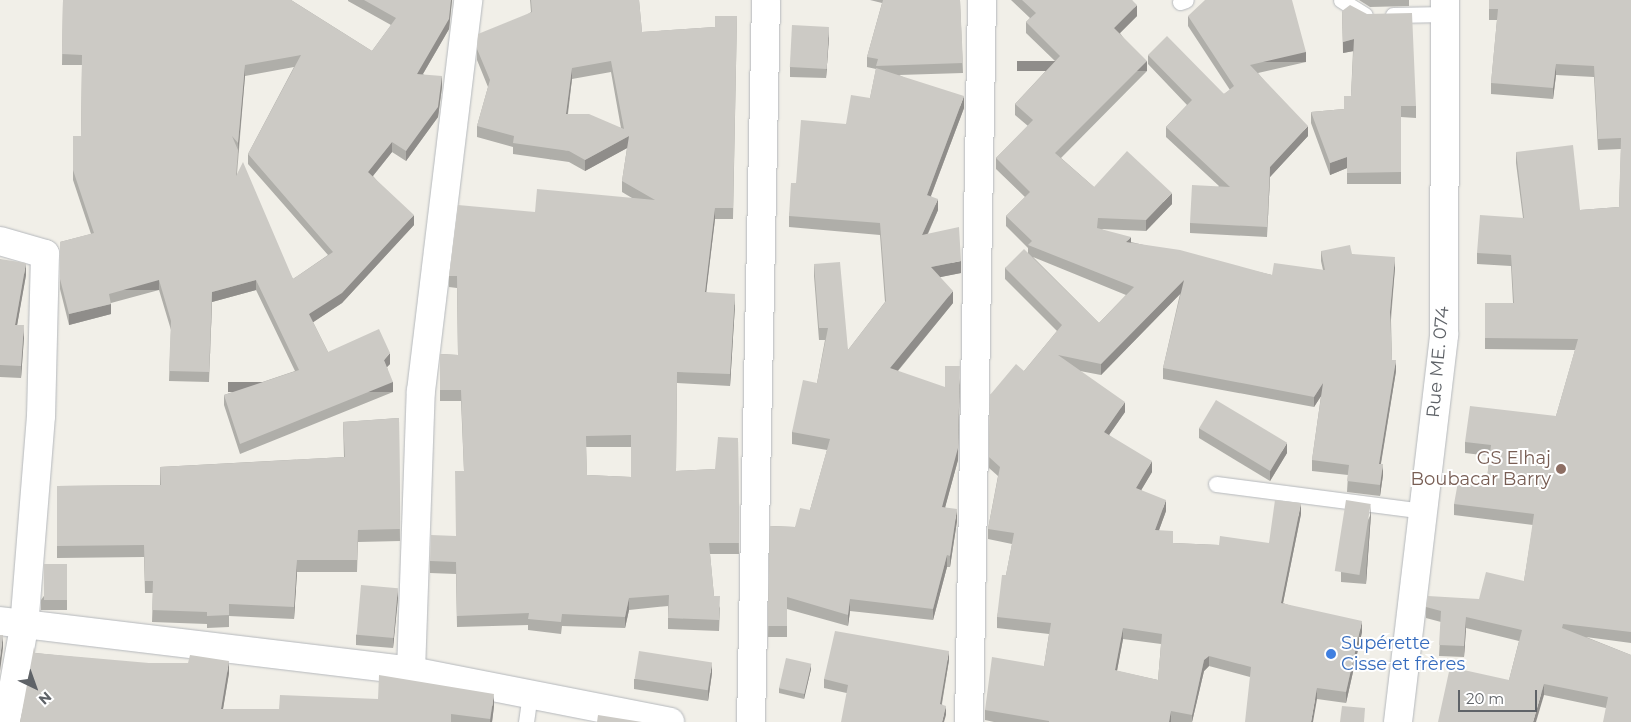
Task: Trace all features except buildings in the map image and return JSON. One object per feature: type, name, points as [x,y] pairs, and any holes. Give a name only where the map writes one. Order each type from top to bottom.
[{"type":"street","points":[[411,670],[421,391],[468,0]]},
{"type":"street","points":[[751,722],[766,0]]},
{"type":"street","points":[[969,722],[982,0]]},
{"type":"street","name":"Rue ME. 074","points":[[1398,722],[1444,335],[1445,7]]},
{"type":"street","points":[[0,241],[44,254],[41,416],[12,624],[7,722]]},
{"type":"street","points":[[12,624],[411,670],[670,722]]},
{"type":"lane","points":[[1341,0],[1368,16],[1445,7]]},
{"type":"lane","points":[[1216,484],[1423,511]]},
{"type":"lane","points":[[526,722],[530,694]]},
{"type":"place","name":"GS Elhaj Boubacar Barry","points":[[1561,469]]},
{"type":"place","name":"Supérette Cisse et frères","points":[[1331,654]]}]
